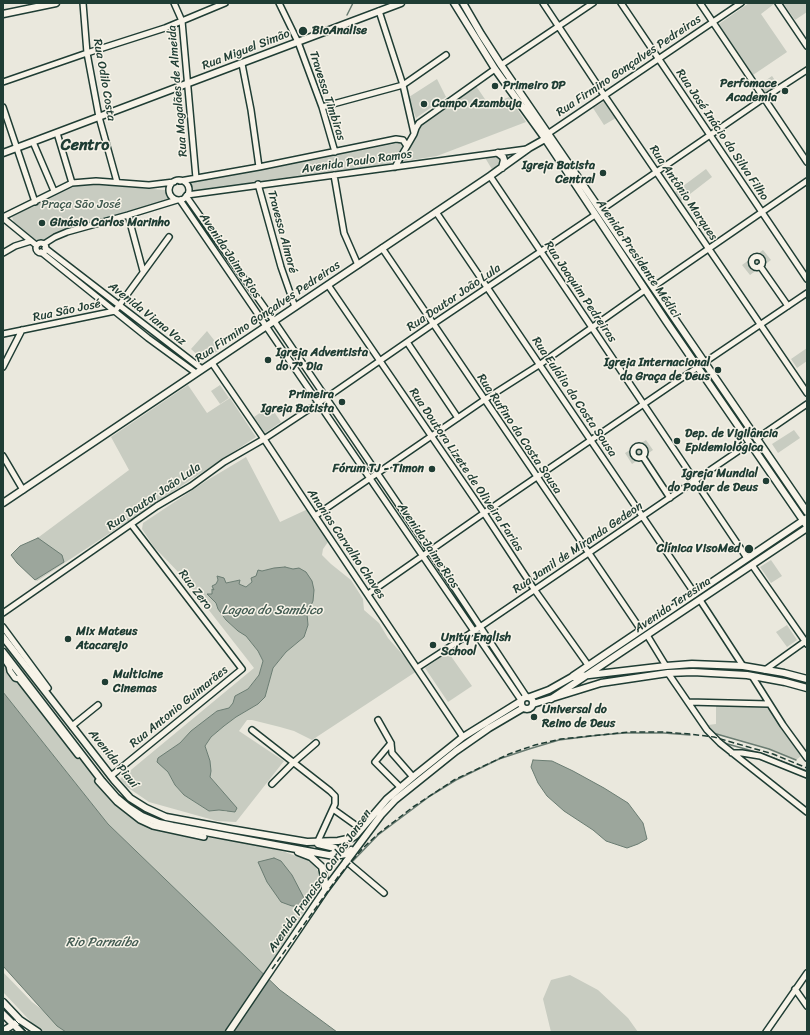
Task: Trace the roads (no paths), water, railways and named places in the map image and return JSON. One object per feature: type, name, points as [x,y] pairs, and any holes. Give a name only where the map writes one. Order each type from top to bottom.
[{"type":"main road","points":[[3,14],[56,3]]},
{"type":"main road","name":"Rua Miguel Simão","points":[[3,153],[401,3]]},
{"type":"main road","name":"Avenida Presidente Médici","points":[[454,3],[495,69],[547,136]]},
{"type":"main road","name":"Avenida Presidente Médici","points":[[463,3],[481,34],[572,175],[595,215],[666,321],[806,523]]},
{"type":"main road","points":[[475,38],[481,34]]},
{"type":"main road","points":[[510,90],[515,85]]},
{"type":"main road","name":"Rua Firmino Gonçalves Pedreiras","points":[[3,503],[502,168],[547,136]]},
{"type":"main road","points":[[498,153],[504,160],[502,168]]},
{"type":"main road","name":"Avenida Presidente Médici","points":[[572,175],[600,210],[807,512]]},
{"type":"main road","points":[[666,321],[673,316]]},
{"type":"main road","points":[[775,479],[782,475]]},
{"type":"main road","name":"Avenida Teresina","points":[[572,677],[747,558],[806,523]]},
{"type":"main road","name":"Avenida Teresina","points":[[551,699],[752,565],[806,523]]},
{"type":"main road","points":[[715,580],[720,587]]},
{"type":"main road","points":[[661,616],[665,623]]},
{"type":"main road","name":"Avenida Piauí","points":[[3,637],[111,776],[130,798],[146,808],[166,817],[307,842],[318,841]]},
{"type":"main road","name":"Avenida Piauí","points":[[3,652],[102,781],[116,797],[128,807],[149,819],[159,823],[334,856],[342,856],[358,844]]},
{"type":"main road","name":"Avenida Francisco Carlos Jansen","points":[[318,841],[338,841],[352,838],[387,799],[464,737],[524,701],[550,690],[572,677],[692,664],[743,666],[784,673],[807,679]]},
{"type":"main road","points":[[636,669],[637,677]]},
{"type":"main road","name":"Avenida Francisco Carlos Jansen","points":[[524,701],[526,709],[530,708],[533,704],[601,683],[637,677],[693,672],[752,676],[807,688]]},
{"type":"main road","points":[[524,701],[533,700],[533,704]]},
{"type":"main road","name":"Avenida Francisco Carlos Jansen","points":[[229,1032],[324,890],[358,844],[386,810],[395,800],[456,751],[524,701]]},
{"type":"main road","points":[[352,838],[345,842],[344,845],[346,849],[352,849]]},
{"type":"main road","points":[[307,842],[335,848],[336,852],[333,855],[327,854]]},
{"type":"main road","name":"Avenida Piauí","points":[[280,846],[311,857],[318,863],[324,872],[324,890]]},
{"type":"main road","points":[[3,1002],[20,1020],[38,1032]]},
{"type":"main road","points":[[3,1014],[21,1032]]},
{"type":"main road","points":[[3,1031],[20,1020]]},
{"type":"street","name":"Rua Odilo Costa","points":[[83,3],[87,53],[99,117],[117,182]]},
{"type":"street","name":"Rua Magalães de Almeida","points":[[174,3],[182,21],[196,178]]},
{"type":"street","points":[[3,82],[142,36],[226,3]]},
{"type":"street","name":"Travessa Timbiras","points":[[279,3],[298,42],[322,107],[335,152]]},
{"type":"street","name":"Rua Antônio Marques","points":[[543,3],[807,393]]},
{"type":"street","points":[[501,65],[593,3]]},
{"type":"street","name":"Rua José Inácio da Silva Filho","points":[[621,3],[807,278]]},
{"type":"street","points":[[700,3],[807,162]]},
{"type":"street","name":"Rua Firmino Gonçalves Pedreiras","points":[[547,136],[604,95],[741,3]]},
{"type":"street","points":[[778,3],[807,46]]},
{"type":"street","points":[[379,11],[403,85],[414,134]]},
{"type":"street","points":[[322,107],[403,85],[446,55]]},
{"type":"street","points":[[242,64],[251,110],[259,167]]},
{"type":"street","points":[[395,166],[419,123],[495,69]]},
{"type":"street","points":[[600,210],[807,70]]},
{"type":"street","points":[[3,107],[34,202]]},
{"type":"street","points":[[57,133],[72,184]]},
{"type":"street","points":[[396,139],[414,134]]},
{"type":"street","name":"Avenida Paulo Ramos","points":[[177,181],[259,167],[396,139],[403,140],[407,146]]},
{"type":"street","points":[[33,142],[54,191]]},
{"type":"street","name":"Avenida Paulo Ramos","points":[[187,196],[258,184],[529,148]]},
{"type":"street","points":[[334,175],[344,233],[358,265]]},
{"type":"street","name":"Rua Joaquim Pedreiras","points":[[490,176],[747,558]]},
{"type":"street","points":[[96,181],[117,182],[149,185],[177,181],[184,182],[188,190],[187,196],[178,200],[67,232],[55,237],[45,246],[44,251],[41,252],[36,250],[36,246],[31,241],[3,218],[54,191],[72,184],[96,181]]},
{"type":"street","points":[[177,181],[170,186],[169,191],[172,197],[178,200]]},
{"type":"street","points":[[653,287],[807,181]]},
{"type":"street","name":"Travessa Aimoré","points":[[258,184],[285,281],[295,307]]},
{"type":"street","name":"Avenida Jaime Rios","points":[[187,196],[274,321],[481,626],[524,701]]},
{"type":"street","name":"Avenida Jaime Rios","points":[[178,200],[319,402],[422,556],[524,701]]},
{"type":"street","name":"Rua Eulálio da Costa Sousa","points":[[436,212],[694,594]]},
{"type":"street","points":[[128,215],[143,272]]},
{"type":"street","name":"Rua Doutor João Lula","points":[[326,398],[487,287],[595,215]]},
{"type":"street","name":"Rua São José","points":[[3,334],[115,311],[169,237]]},
{"type":"street","points":[[210,245],[217,240]]},
{"type":"street","points":[[3,252],[31,241]]},
{"type":"street","points":[[36,246],[40,243],[45,246]]},
{"type":"street","name":"Avenida Viana Vaz","points":[[45,246],[119,306],[202,369]]},
{"type":"street","name":"Rua Rufino da Costa Sousa","points":[[382,248],[640,630]]},
{"type":"street","name":"Avenida Viana Vaz","points":[[41,252],[148,338],[196,373]]},
{"type":"street","points":[[760,266],[788,306]]},
{"type":"street","points":[[75,279],[80,274]]},
{"type":"street","points":[[238,286],[245,281]]},
{"type":"street","name":"Rua Doutora Lizete de Oliveira Farias","points":[[328,285],[484,513],[534,589],[588,665]]},
{"type":"street","points":[[315,516],[484,400],[539,365],[645,290]]},
{"type":"street","points":[[705,362],[807,293]]},
{"type":"street","points":[[3,367],[22,330]]},
{"type":"street","points":[[148,338],[153,331]]},
{"type":"street","points":[[407,342],[458,418]]},
{"type":"street","points":[[293,365],[300,361]]},
{"type":"street","name":"Ananias Carvalho Chaves","points":[[212,362],[464,737]]},
{"type":"street","points":[[368,594],[536,476],[698,367]]},
{"type":"street","points":[[319,402],[326,398]]},
{"type":"street","name":"Rua Doutor João Lula","points":[[3,613],[171,497],[191,486],[224,462],[264,439],[319,402]]},
{"type":"street","points":[[756,439],[807,404]]},
{"type":"street","points":[[346,443],[352,438]]},
{"type":"street","name":"Rua Jamil de Miranda Gedeon","points":[[417,668],[474,631],[750,443]]},
{"type":"street","points":[[3,456],[23,490]]},
{"type":"street","points":[[643,457],[670,498]]},
{"type":"street","name":"Rua Zero","points":[[131,524],[242,669]]},
{"type":"street","points":[[752,565],[806,642],[765,670]]},
{"type":"street","points":[[700,600],[743,666]]},
{"type":"street","points":[[3,627],[48,688]]},
{"type":"street","points":[[647,635],[666,666]]},
{"type":"street","points":[[3,657],[15,678],[19,679],[105,790],[117,802],[140,820],[153,826],[204,837]]},
{"type":"street","name":"Rua Antonio Guimarães","points":[[111,776],[242,669]]},
{"type":"street","points":[[668,674],[711,734],[732,753],[807,812]]},
{"type":"street","points":[[752,676],[783,725],[806,756]]},
{"type":"street","points":[[688,702],[770,704]]},
{"type":"street","points":[[72,726],[98,705]]},
{"type":"street","points":[[378,720],[390,743],[392,753],[413,777]]},
{"type":"street","points":[[252,730],[335,796],[335,804],[318,841]]},
{"type":"street","points":[[390,743],[375,762],[400,788]]},
{"type":"street","points":[[272,784],[294,762],[316,744]]},
{"type":"street","points":[[732,753],[760,756],[807,775]]},
{"type":"street","points":[[332,809],[361,829]]},
{"type":"street","points":[[346,861],[384,894]]},
{"type":"street","points":[[766,1032],[807,973]]},
{"type":"street","points":[[796,989],[807,1006]]},
{"type":"water","points":[[38,538],[62,555],[64,562],[35,580],[17,563],[11,555],[20,546]]},
{"type":"water","name":"Lagoa do Sambico","points":[[285,567],[293,569],[299,568],[306,572],[312,581],[314,590],[313,601],[307,614],[308,625],[304,637],[286,652],[273,668],[265,697],[258,704],[224,726],[211,737],[205,746],[210,761],[210,777],[237,808],[235,812],[219,810],[209,811],[184,795],[175,785],[168,772],[157,762],[158,758],[180,743],[191,731],[217,711],[229,708],[233,703],[235,696],[248,689],[259,675],[263,661],[258,651],[246,636],[226,620],[218,609],[216,603],[207,594],[212,594],[212,589],[214,590],[212,586],[216,584],[218,580],[217,576],[224,578],[226,583],[240,580],[239,584],[246,587],[252,582],[251,578],[256,576],[258,570],[262,571]]},
{"type":"water","name":"Rio Parnaíba","points":[[3,692],[108,824],[280,990],[337,1032],[66,1032],[57,1026],[3,966]]},
{"type":"water","points":[[533,760],[552,761],[604,788],[628,803],[643,823],[647,839],[627,848],[606,841],[593,830],[564,811],[547,796],[538,783],[531,767]]},
{"type":"water","points":[[274,858],[281,861],[292,875],[305,900],[303,906],[292,906],[281,902],[267,882],[258,862]]},
{"type":"waterway","points":[[347,15],[353,3]]},
{"type":"waterway","points":[[350,864],[378,835],[430,796],[456,780],[499,759],[559,740],[625,733],[690,735]]},
{"type":"waterway","points":[[713,733],[769,749],[796,760]]},
{"type":"waterway","points":[[724,743],[763,754],[807,771]]},
{"type":"tram line","points":[[3,1008],[27,1032]]},
{"type":"railway","points":[[272,969],[338,877],[363,848],[378,834],[413,807],[454,780],[509,754],[535,745],[561,739],[629,732],[662,732],[714,737],[773,754],[807,768]]},
{"type":"place","name":"BioAnalise","points":[[303,31]]},
{"type":"place","name":"Primeiro DP","points":[[495,86]]},
{"type":"place","name":"Perfomace Academia","points":[[785,91]]},
{"type":"place","name":"Campo Azambuja","points":[[424,104]]},
{"type":"place","name":"Igreja Batista Central","points":[[603,173]]},
{"type":"place","name":"Ginásio Carlos Marinho","points":[[42,223]]},
{"type":"place","name":"Igreja Adventista do 7º Dia","points":[[268,360]]},
{"type":"place","name":"Igreja Internacional da Graça de Deus","points":[[718,370]]},
{"type":"place","name":"Primeira Igreja Batista","points":[[342,402]]},
{"type":"place","name":"Dep. de Vigilância Epidemiológica","points":[[677,441]]},
{"type":"place","name":"Fórum TJ - Timon","points":[[432,469]]},
{"type":"place","name":"Igreja Mundial do Poder de Deus","points":[[766,481]]},
{"type":"place","name":"Clínica VisoMed","points":[[749,549]]},
{"type":"place","name":"Mix Mateus Atacarejo","points":[[68,639]]},
{"type":"place","name":"Unity English School","points":[[433,645]]},
{"type":"place","name":"Multicine Cinemas","points":[[105,682]]},
{"type":"place","name":"Universal do Reino de Deus","points":[[534,717]]},
{"type":"district","name":"Centro","points":[[85,146]]},
{"type":"park label","name":"Praça São José","points":[[81,205]]}]
